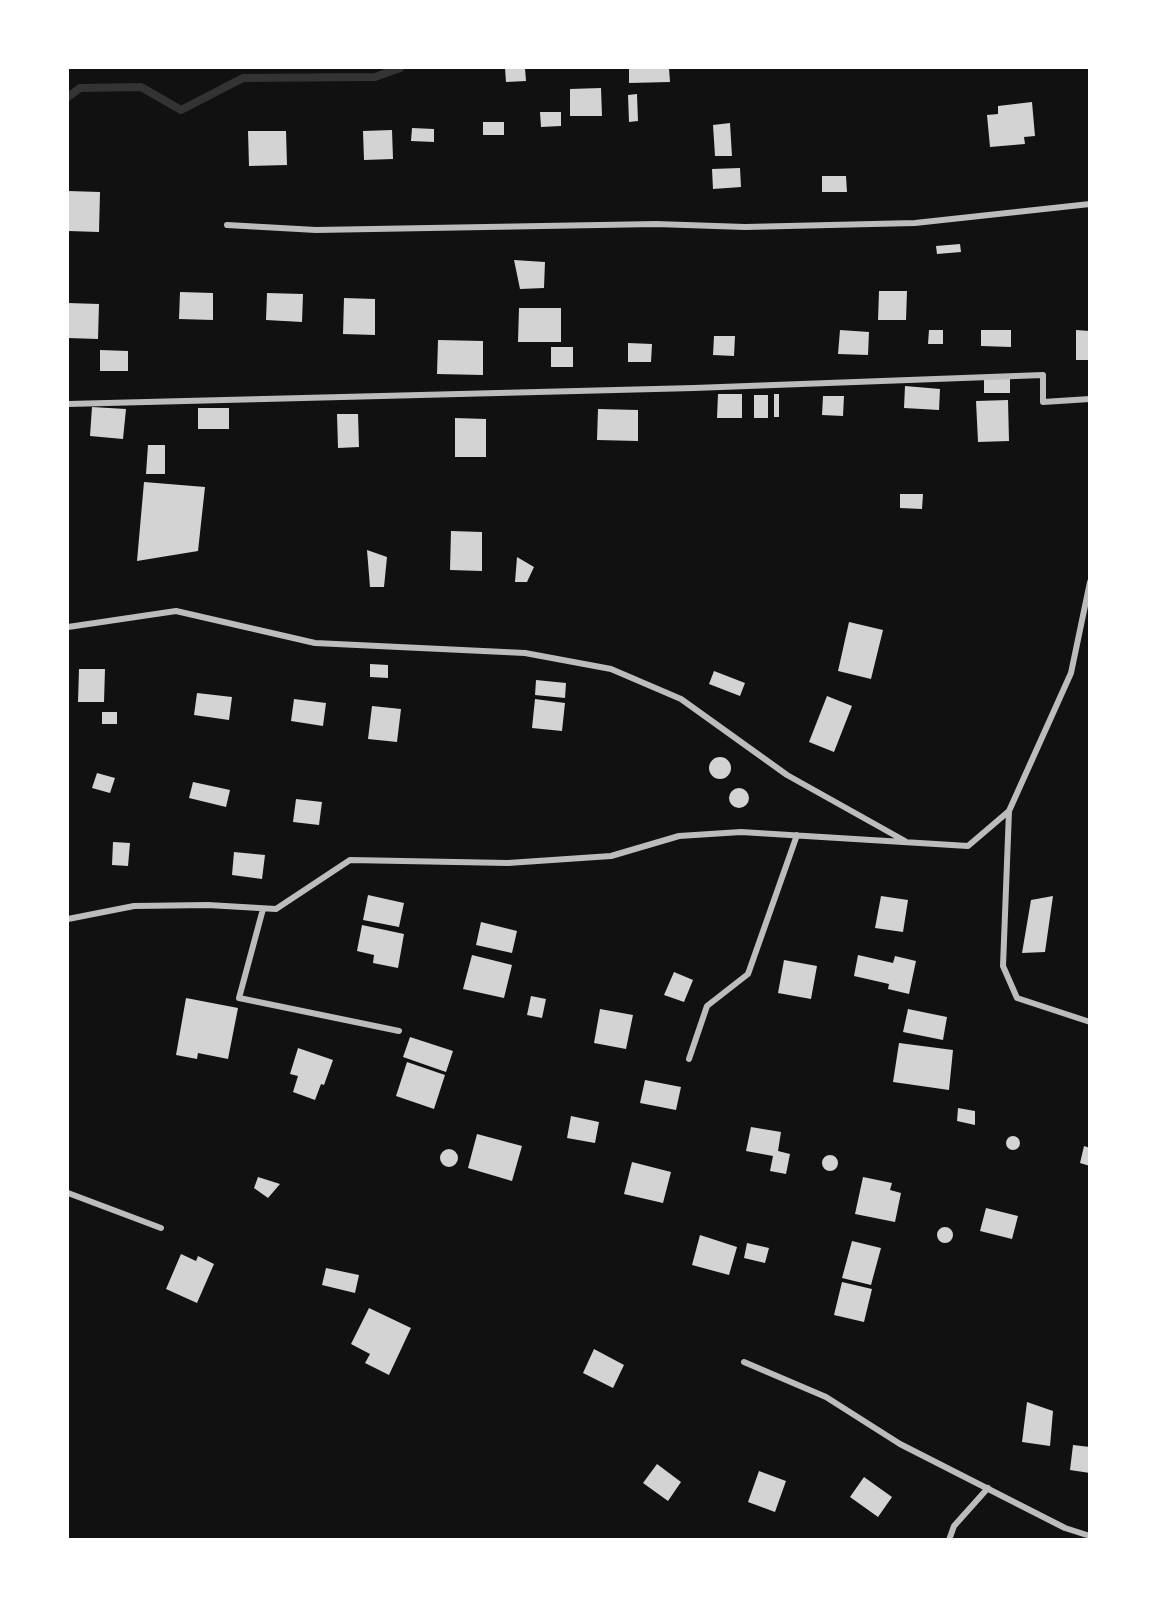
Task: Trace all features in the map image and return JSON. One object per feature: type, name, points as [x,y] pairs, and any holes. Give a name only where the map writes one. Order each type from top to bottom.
[{"type":"street","points":[[227,225],[316,230],[656,224],[768,227],[915,223],[1089,204]]},
{"type":"street","points":[[68,404],[694,388],[1043,375],[1043,402],[1089,399]]},
{"type":"street","points":[[1089,582],[1071,673],[1009,811],[1003,966],[1017,998],[1089,1022]]},
{"type":"street","points":[[68,627],[176,611],[315,643],[525,653],[611,669],[681,699],[787,775],[908,843]]},
{"type":"street","points":[[68,919],[134,906],[208,905],[276,909],[351,860],[508,863],[611,856],[679,836],[741,832],[968,846],[1009,811]]},
{"type":"street","points":[[689,1059],[707,1006],[748,974],[797,836]]},
{"type":"street","points":[[263,909],[239,998],[399,1031]]},
{"type":"street","points":[[68,1193],[161,1228]]},
{"type":"street","points":[[744,1362],[826,1397],[900,1444],[1065,1528],[1089,1536]]},
{"type":"street","points":[[949,1539],[954,1526],[988,1488]]},
{"type":"building","points":[[505,68],[525,68],[526,81],[506,82]]},
{"type":"building","points":[[629,68],[669,68],[670,82],[629,83]]},
{"type":"building","points":[[601,88],[602,116],[570,116],[570,89]]},
{"type":"building","points":[[637,94],[638,121],[629,122],[628,95]]},
{"type":"building","points":[[1032,102],[1035,136],[1024,137],[1025,144],[990,147],[987,115],[998,114],[998,106]]},
{"type":"building","points":[[540,112],[561,112],[561,126],[541,127]]},
{"type":"building","points":[[483,122],[504,122],[504,135],[483,135]]},
{"type":"building","points":[[730,123],[732,156],[715,156],[713,125]]},
{"type":"building","points":[[412,128],[434,129],[434,142],[411,141]]},
{"type":"building","points":[[392,130],[393,159],[364,160],[363,131]]},
{"type":"building","points":[[248,131],[286,131],[287,165],[249,166]]},
{"type":"building","points":[[740,168],[741,187],[713,189],[712,169]]},
{"type":"building","points":[[822,176],[846,176],[847,192],[822,192]]},
{"type":"building","points":[[68,191],[100,192],[99,232],[68,231]]},
{"type":"building","points":[[960,244],[961,252],[937,254],[936,246]]},
{"type":"building","points":[[514,260],[545,262],[544,288],[520,289]]},
{"type":"building","points":[[879,291],[907,291],[906,320],[878,320]]},
{"type":"building","points":[[180,292],[213,293],[213,320],[179,319]]},
{"type":"building","points":[[267,293],[303,294],[302,322],[266,320]]},
{"type":"building","points":[[344,298],[375,299],[375,335],[343,334]]},
{"type":"building","points":[[68,303],[99,304],[98,339],[68,338]]},
{"type":"building","points":[[519,308],[561,308],[561,342],[518,342]]},
{"type":"building","points":[[840,330],[869,332],[868,355],[838,354]]},
{"type":"building","points":[[929,330],[943,330],[943,344],[928,344]]},
{"type":"building","points":[[981,330],[1011,330],[1011,347],[981,346]]},
{"type":"building","points":[[1076,330],[1090,331],[1090,360],[1076,360]]},
{"type":"building","points":[[714,336],[735,336],[734,356],[713,355]]},
{"type":"building","points":[[438,340],[483,341],[483,375],[437,374]]},
{"type":"building","points":[[628,343],[652,344],[651,362],[628,362]]},
{"type":"building","points":[[551,347],[573,347],[573,367],[551,367]]},
{"type":"building","points":[[100,350],[128,351],[128,371],[100,371]]},
{"type":"building","points":[[984,378],[1010,379],[1010,393],[984,393]]},
{"type":"building","points":[[905,386],[940,389],[939,410],[904,408]]},
{"type":"building","points":[[718,394],[742,394],[742,418],[717,418]]},
{"type":"building","points":[[774,394],[779,394],[779,417],[774,417]]},
{"type":"building","points":[[754,395],[768,395],[768,418],[754,418]]},
{"type":"building","points":[[823,396],[844,396],[843,416],[822,415]]},
{"type":"building","points":[[1008,400],[1009,441],[978,442],[976,401]]},
{"type":"building","points":[[92,407],[126,409],[123,439],[90,436]]},
{"type":"building","points":[[198,408],[229,408],[229,429],[198,429]]},
{"type":"building","points":[[598,409],[638,410],[638,441],[597,440]]},
{"type":"building","points":[[337,414],[358,414],[359,447],[338,448]]},
{"type":"building","points":[[455,418],[486,419],[486,457],[455,457]]},
{"type":"building","points":[[148,445],[165,445],[165,474],[146,474]]},
{"type":"building","points":[[144,482],[205,487],[198,551],[137,561]]},
{"type":"building","points":[[900,494],[923,494],[922,509],[900,508]]},
{"type":"building","points":[[451,531],[482,532],[482,571],[450,570]]},
{"type":"building","points":[[367,550],[387,557],[384,587],[370,587]]},
{"type":"building","points":[[517,557],[534,567],[527,582],[515,582]]},
{"type":"building","points":[[849,622],[883,630],[871,679],[838,671]]},
{"type":"building","points":[[370,664],[388,665],[388,678],[370,677]]},
{"type":"building","points":[[79,669],[105,669],[104,702],[78,702]]},
{"type":"building","points":[[714,671],[745,683],[740,696],[709,684]]},
{"type":"building","points":[[536,680],[566,683],[565,698],[535,695]]},
{"type":"building","points":[[197,693],[232,697],[229,720],[194,715]]},
{"type":"building","points":[[827,696],[852,706],[834,752],[809,742]]},
{"type":"building","points":[[294,699],[326,703],[323,726],[291,721]]},
{"type":"building","points":[[535,699],[565,703],[562,731],[532,728]]},
{"type":"building","points":[[372,706],[401,709],[397,742],[368,739]]},
{"type":"building","points":[[102,712],[117,712],[117,724],[102,724]]},
{"type":"building","points":[[720,757],[728,760],[731,768],[728,776],[720,779],[712,776],[709,768],[712,760]]},
{"type":"building","points":[[97,773],[115,778],[110,793],[92,788]]},
{"type":"building","points":[[193,782],[230,790],[226,807],[189,798]]},
{"type":"building","points":[[735,788],[743,788],[749,794],[749,802],[743,808],[735,808],[729,802],[729,794]]},
{"type":"building","points":[[296,799],[322,802],[319,825],[293,822]]},
{"type":"building","points":[[113,842],[130,843],[128,866],[112,865]]},
{"type":"building","points":[[234,852],[265,855],[262,879],[232,875]]},
{"type":"building","points":[[368,895],[404,903],[399,927],[363,920]]},
{"type":"building","points":[[881,896],[908,900],[903,932],[875,928]]},
{"type":"building","points":[[1053,896],[1045,952],[1022,953],[1031,900]]},
{"type":"building","points":[[481,922],[517,931],[512,953],[476,945]]},
{"type":"building","points":[[362,925],[404,934],[398,968],[373,963],[374,955],[357,951]]},
{"type":"building","points":[[472,955],[512,965],[504,998],[463,989]]},
{"type":"building","points":[[858,955],[893,963],[895,956],[916,961],[909,994],[888,989],[889,984],[854,976]]},
{"type":"building","points":[[784,960],[817,966],[811,999],[778,993]]},
{"type":"building","points":[[674,972],[693,980],[684,1002],[664,995]]},
{"type":"building","points":[[531,996],[546,999],[542,1018],[527,1015]]},
{"type":"building","points":[[186,998],[238,1008],[228,1059],[198,1053],[197,1059],[176,1055]]},
{"type":"building","points":[[600,1009],[633,1015],[626,1049],[594,1043]]},
{"type":"building","points":[[908,1009],[947,1017],[943,1040],[903,1032]]},
{"type":"building","points":[[410,1037],[453,1051],[446,1072],[403,1057]]},
{"type":"building","points":[[899,1043],[953,1050],[949,1090],[893,1082]]},
{"type":"building","points":[[298,1048],[333,1060],[324,1085],[321,1084],[315,1100],[293,1092],[298,1076],[290,1074]]},
{"type":"building","points":[[407,1062],[445,1075],[434,1109],[396,1096]]},
{"type":"building","points":[[645,1080],[681,1087],[676,1110],[640,1103]]},
{"type":"building","points":[[958,1108],[975,1111],[975,1125],[957,1121]]},
{"type":"building","points":[[571,1116],[599,1122],[595,1143],[567,1138]]},
{"type":"building","points":[[751,1127],[781,1132],[778,1151],[790,1154],[786,1174],[770,1171],[773,1156],[746,1151]]},
{"type":"building","points":[[477,1134],[522,1146],[512,1181],[468,1168]]},
{"type":"building","points":[[1013,1136],[1018,1138],[1020,1143],[1018,1148],[1013,1150],[1008,1148],[1006,1143],[1008,1138]]},
{"type":"building","points":[[1084,1146],[1090,1148],[1090,1166],[1080,1163]]},
{"type":"building","points":[[445,1149],[453,1149],[458,1154],[456,1165],[445,1167],[440,1162],[440,1154]]},
{"type":"building","points":[[830,1155],[836,1157],[838,1163],[836,1169],[830,1171],[824,1169],[822,1163],[824,1157]]},
{"type":"building","points":[[632,1162],[671,1172],[663,1203],[624,1194]]},
{"type":"building","points":[[258,1177],[280,1184],[268,1198],[254,1188]]},
{"type":"building","points":[[863,1177],[892,1183],[890,1190],[901,1193],[895,1222],[855,1214]]},
{"type":"building","points":[[986,1208],[1018,1216],[1012,1239],[980,1231]]},
{"type":"building","points":[[945,1227],[951,1229],[953,1235],[951,1241],[945,1243],[939,1241],[937,1235],[939,1229]]},
{"type":"building","points":[[700,1235],[737,1247],[729,1275],[692,1265]]},
{"type":"building","points":[[852,1241],[881,1248],[871,1285],[842,1278]]},
{"type":"building","points":[[747,1243],[769,1248],[765,1263],[744,1258]]},
{"type":"building","points":[[181,1254],[196,1261],[198,1256],[214,1264],[197,1303],[166,1289]]},
{"type":"building","points":[[326,1268],[359,1275],[355,1293],[322,1285]]},
{"type":"building","points":[[842,1282],[872,1289],[864,1322],[834,1315]]},
{"type":"building","points":[[369,1308],[411,1328],[389,1375],[365,1363],[370,1354],[351,1344]]},
{"type":"building","points":[[594,1349],[624,1365],[613,1388],[583,1373]]},
{"type":"building","points":[[1027,1402],[1053,1411],[1050,1446],[1022,1442]]},
{"type":"building","points":[[1073,1445],[1090,1447],[1090,1473],[1070,1470]]},
{"type":"building","points":[[657,1464],[681,1482],[668,1501],[643,1483]]},
{"type":"building","points":[[759,1471],[786,1481],[775,1512],[748,1502]]},
{"type":"building","points":[[864,1477],[892,1497],[878,1517],[850,1497]]},
{"type":"waterway","points":[[68,97],[80,88],[141,87],[181,110],[243,78],[375,77],[400,68]]}]
